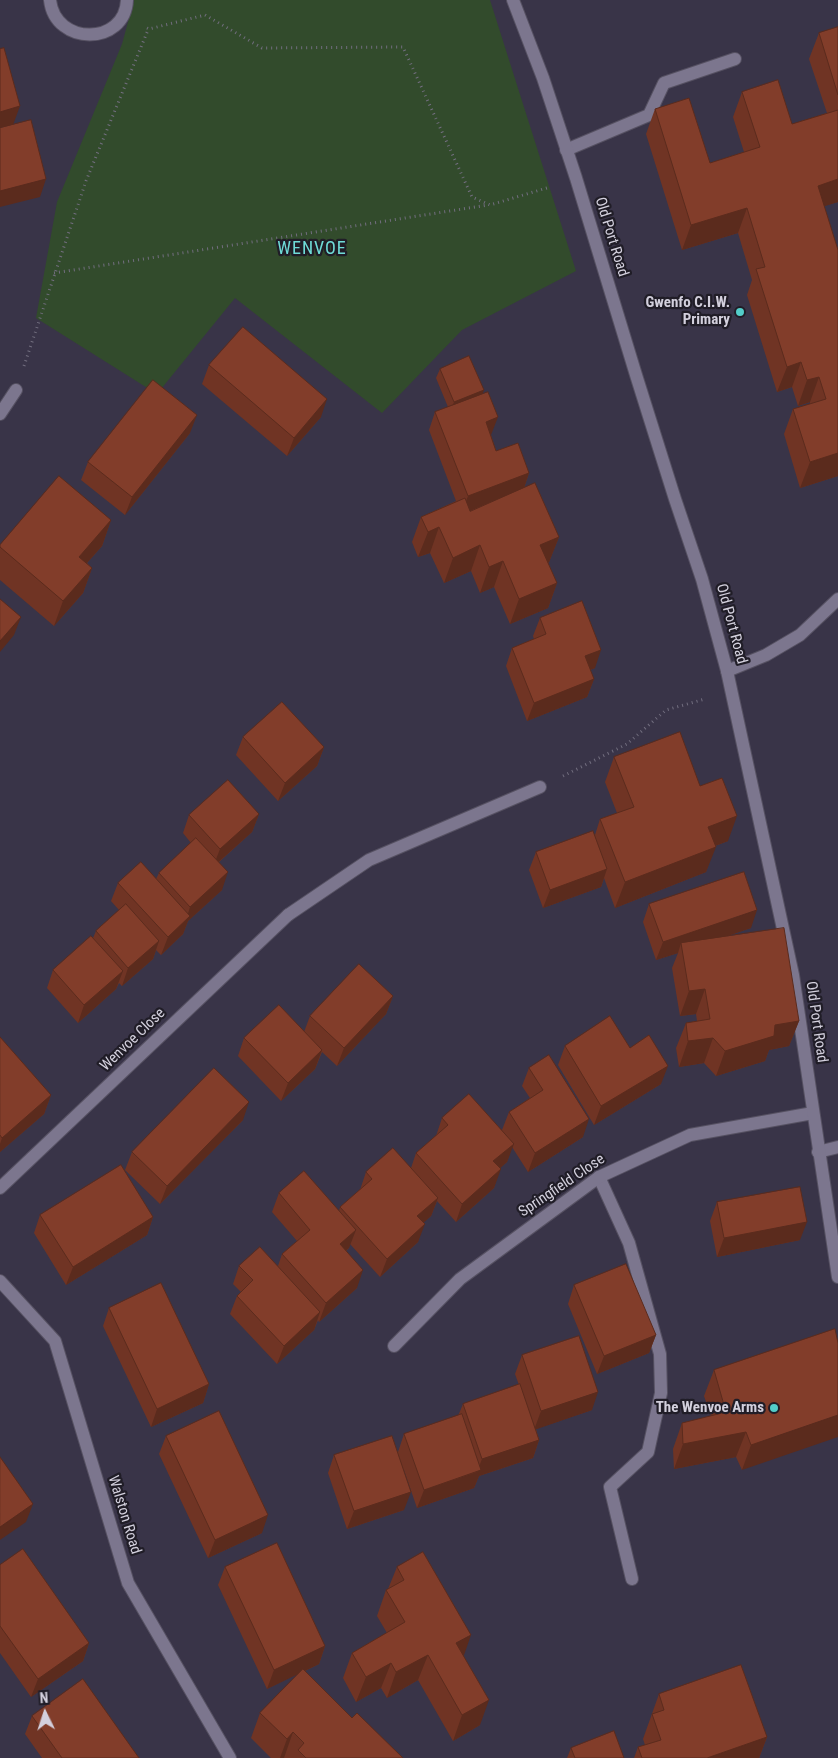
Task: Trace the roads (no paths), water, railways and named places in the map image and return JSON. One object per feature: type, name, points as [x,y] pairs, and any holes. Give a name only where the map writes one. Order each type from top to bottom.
[{"type":"street","points":[[50,0],[55,16],[63,26],[74,33],[88,35],[101,34],[113,27],[122,17],[127,0]]},
{"type":"street","name":"Old Port Road","points":[[513,0],[543,78],[566,150],[702,579],[727,670],[793,975],[838,1276]]},
{"type":"street","points":[[566,150],[649,115],[664,83],[735,59]]},
{"type":"street","points":[[0,414],[16,390]]},
{"type":"street","points":[[727,670],[766,655],[800,635],[838,599]]},
{"type":"street","name":"Wenvoe Close","points":[[0,1188],[288,915],[369,860],[540,787]]},
{"type":"street","name":"Springfield Close","points":[[394,1346],[460,1278],[599,1177],[690,1135],[813,1113]]},
{"type":"street","points":[[818,1152],[838,1147]]},
{"type":"street","points":[[599,1177],[629,1243],[660,1354],[661,1393],[648,1452],[610,1487],[632,1579]]},
{"type":"street","name":"Walston Road","points":[[0,1281],[55,1341],[128,1583],[230,1758]]},
{"type":"place","name":"Gwenfo C.I.W. Primary","points":[[740,312]]},
{"type":"place","name":"The Wenvoe Arms","points":[[774,1408]]},
{"type":"district","name":"WENVOE","points":[[312,249]]}]
